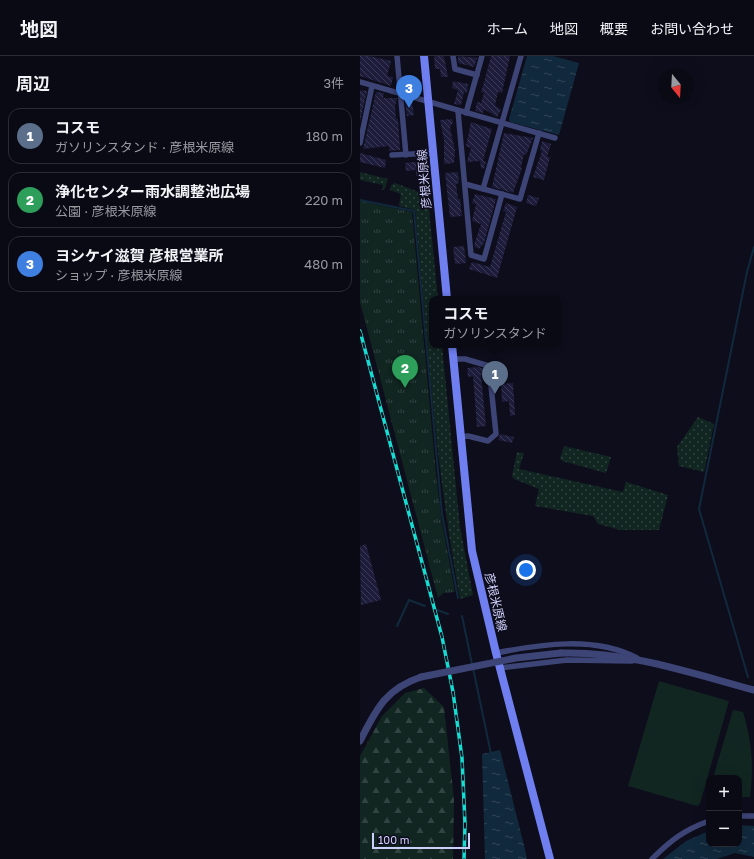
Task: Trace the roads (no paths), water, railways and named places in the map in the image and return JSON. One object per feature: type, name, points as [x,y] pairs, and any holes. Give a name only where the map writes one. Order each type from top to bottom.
[{"type":"main road","name":"彦根米原線","points":[[424,56],[447,296]]},
{"type":"main road","name":"彦根米原線","points":[[452,348],[472,551],[496,653],[550,859]]},
{"type":"street","points":[[397,56],[406,155]]},
{"type":"street","points":[[453,56],[454,69],[477,75]]},
{"type":"street","points":[[466,113],[482,56]]},
{"type":"street","points":[[483,189],[521,56]]},
{"type":"street","points":[[360,82],[555,138]]},
{"type":"street","points":[[360,143],[372,86]]},
{"type":"street","points":[[458,111],[471,255],[484,259],[502,194]]},
{"type":"street","points":[[464,184],[520,199],[539,133]]},
{"type":"street","points":[[392,155],[433,152]]},
{"type":"street","points":[[453,359],[465,359],[489,366],[496,434],[488,441],[468,436],[460,437]]},
{"type":"street","points":[[496,653],[552,645],[587,645],[615,648],[643,661]]},
{"type":"street","points":[[360,741],[387,696],[396,688],[420,677],[516,658],[561,653],[609,654],[643,661],[754,690]]},
{"type":"street","points":[[500,668],[567,660],[643,661]]},
{"type":"street","points":[[742,816],[754,816]]},
{"type":"street","points":[[652,859],[672,839],[706,822]]},
{"type":"water","points":[[527,56],[553,56],[579,63],[559,135],[510,122],[509,119]]},
{"type":"water","points":[[500,750],[527,859],[485,859],[482,754]]},
{"type":"water","points":[[742,825],[754,826],[754,857],[735,853],[717,859],[663,859],[686,841],[706,832],[706,847],[742,847]]},
{"type":"waterway","points":[[360,200],[414,211],[442,514],[458,598]]},
{"type":"waterway","points":[[748,677],[699,509],[747,272],[754,247]]},
{"type":"waterway","points":[[397,626],[409,600],[425,606]]},
{"type":"waterway","points":[[437,610],[448,614]]},
{"type":"waterway","points":[[462,616],[472,664]]},
{"type":"waterway","points":[[473,668],[491,754]]},
{"type":"railway","points":[[360,331],[442,637],[453,692],[462,758],[465,824],[464,859]]},
{"type":"place","name":"ヨシケイ滋賀 彦根営業所","points":[[409,108]]},
{"type":"place","name":"浄化センター雨水調整池広場","points":[[405,388]]},
{"type":"place","name":"コスモ","points":[[495,394]]}]
